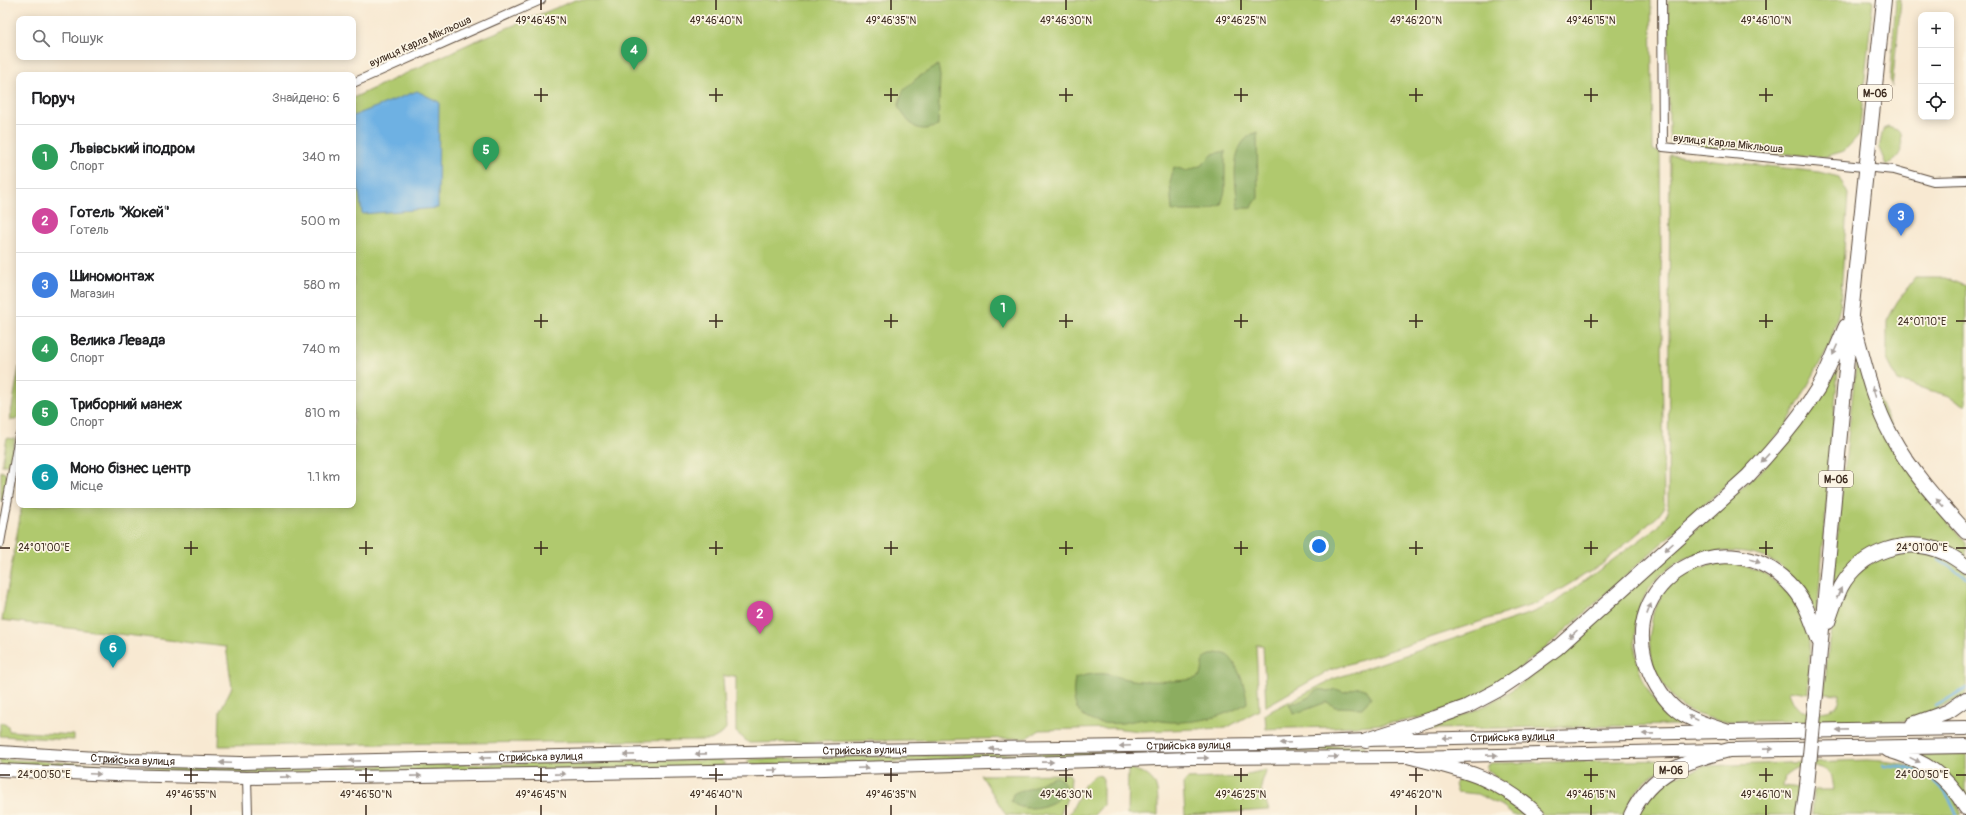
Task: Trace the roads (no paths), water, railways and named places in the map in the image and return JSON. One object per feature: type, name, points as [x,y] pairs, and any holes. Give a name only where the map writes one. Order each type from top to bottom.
[{"type":"highway","name":"М-06","points":[[1803,815],[1816,694],[1851,315],[1884,0]]},
{"type":"highway","name":"М-06","points":[[1851,315],[1878,404],[1891,434],[1926,488],[1966,532]]},
{"type":"highway","points":[[1366,740],[1466,707],[1498,690],[1557,648],[1747,477],[1791,429],[1819,387],[1851,315]]},
{"type":"highway","points":[[1820,643],[1842,586],[1851,573],[1873,555],[1900,546],[1914,546],[1945,552],[1966,566]]},
{"type":"highway","points":[[1820,643],[1805,605],[1795,589],[1767,566],[1755,560],[1730,557],[1705,558],[1689,564],[1664,583],[1654,596],[1644,622],[1642,638],[1647,668],[1654,683],[1665,698],[1681,713],[1702,723],[1729,732],[1966,728]]},
{"type":"highway","points":[[1881,729],[1915,723],[1931,718],[1949,711],[1966,699]]},
{"type":"highway","name":"М-06","points":[[1631,815],[1638,800],[1649,786],[1679,765],[1699,757],[1729,750],[1966,746]]},
{"type":"highway","points":[[1878,747],[1919,762],[1946,779],[1958,794],[1966,808]]},
{"type":"highway","points":[[1411,757],[1461,770],[1492,781],[1522,801],[1538,815]]},
{"type":"main road","name":"Стрийська вулиця","points":[[0,752],[129,760],[241,764],[1262,744],[1366,740],[1729,732]]},
{"type":"main road","points":[[1164,745],[1164,759]]},
{"type":"main road","name":"Стрийська вулиця","points":[[0,770],[114,775],[247,778],[824,769],[1164,759],[1411,757],[1729,750]]},
{"type":"street","name":"вулиця Карла Мікльоша","points":[[356,82],[540,0]]},
{"type":"street","name":"вулиця Карла Мікльоша","points":[[1662,0],[1663,148],[1866,168]]},
{"type":"street","points":[[1866,168],[1894,170],[1932,180],[1966,180]]},
{"type":"street","points":[[0,543],[16,453]]},
{"type":"street","points":[[247,778],[248,815]]},
{"type":"water","points":[[417,91],[439,102],[438,208],[362,214],[356,171],[356,115]]},
{"type":"waterway","points":[[1939,560],[1966,577]]},
{"type":"waterway","points":[[1936,706],[1966,688]]},
{"type":"waterway","points":[[1883,765],[1908,768],[1929,777],[1945,792],[1957,815]]},
{"type":"place","name":"Велика Левада","points":[[634,70]]},
{"type":"place","name":"Триборний манеж","points":[[486,170]]},
{"type":"place","name":"Шиномонтаж","points":[[1901,236]]},
{"type":"place","name":"Львівський іподром","points":[[1003,328]]},
{"type":"place","name":"Готель \"Жокей\"","points":[[760,634]]},
{"type":"place","name":"Моно бізнес центр","points":[[113,668]]}]
